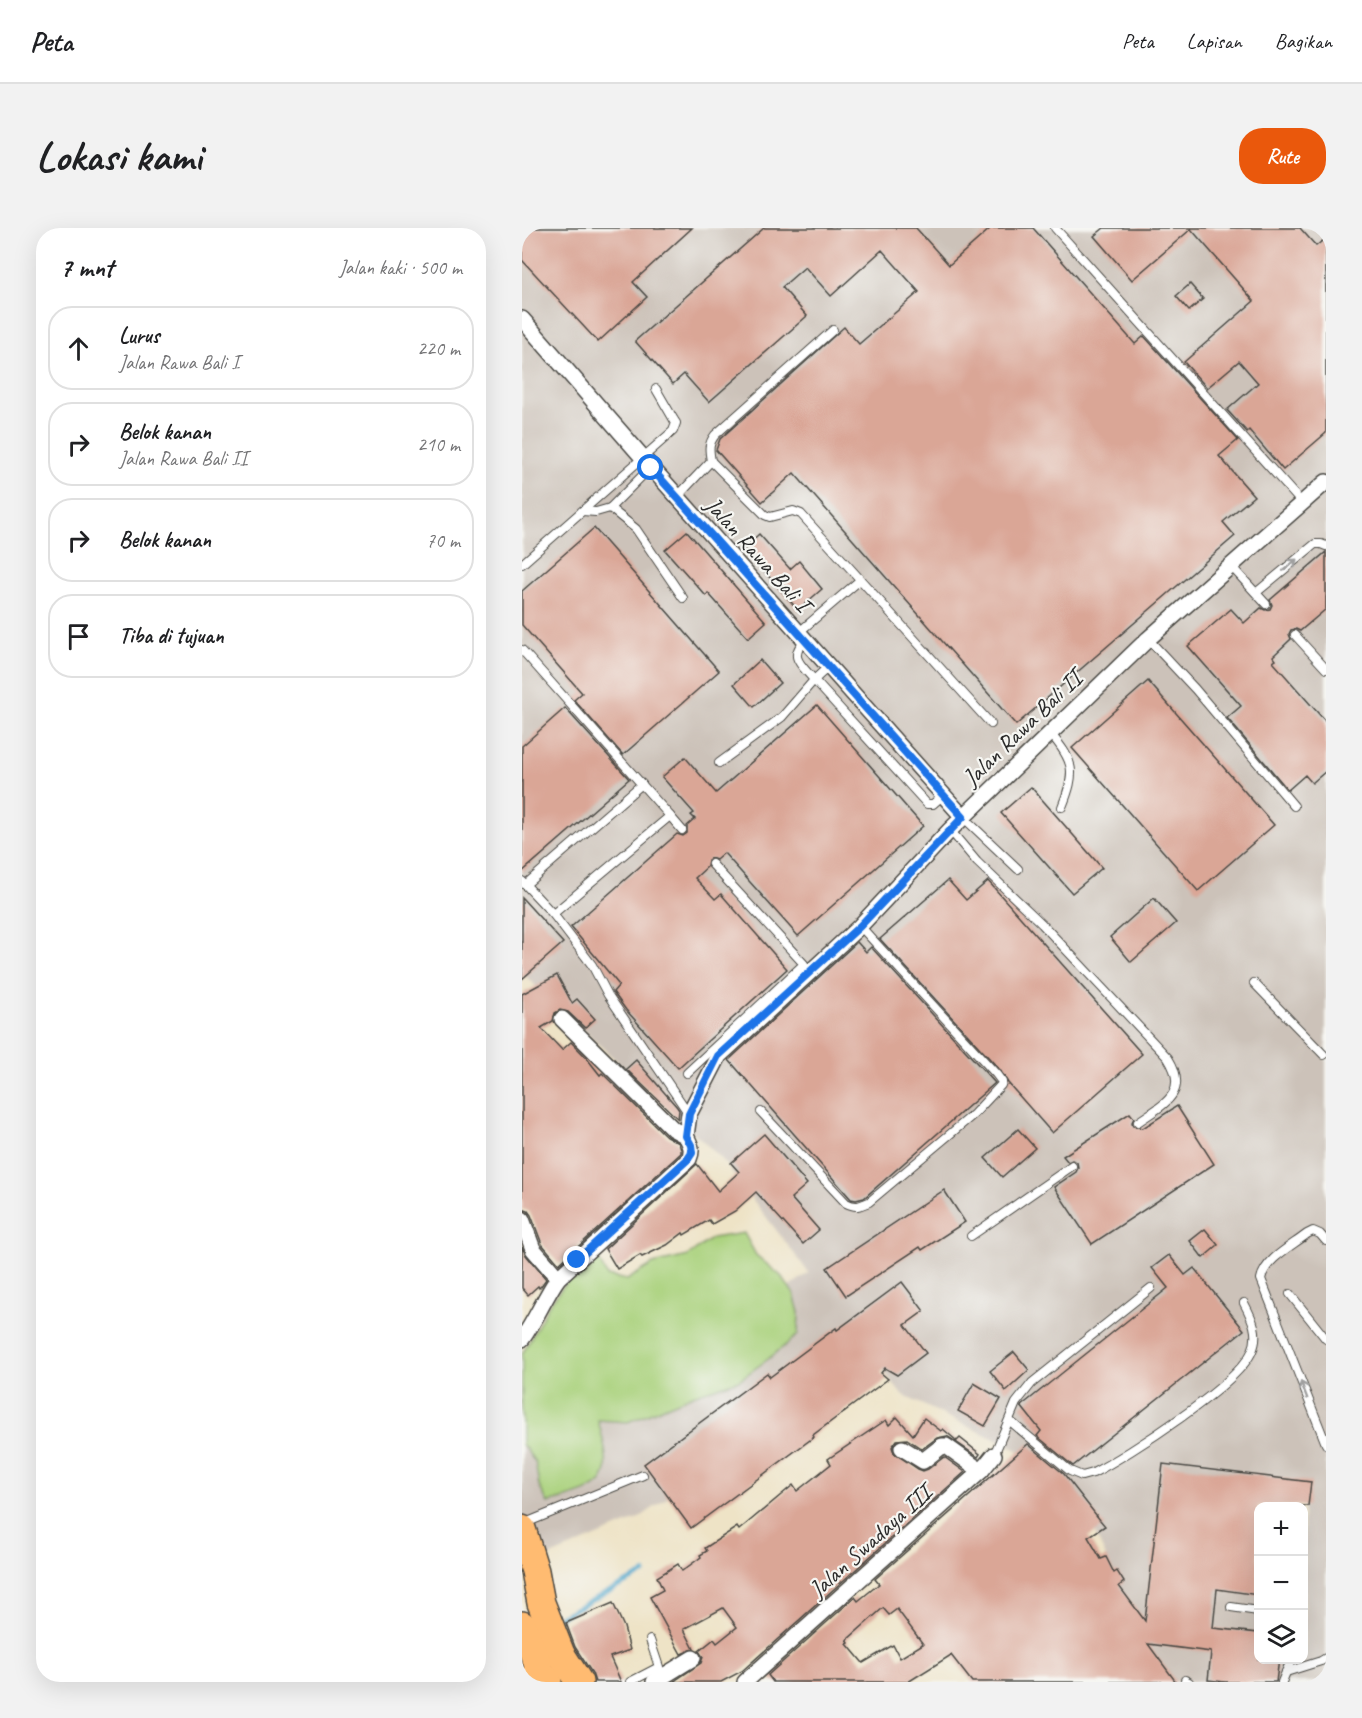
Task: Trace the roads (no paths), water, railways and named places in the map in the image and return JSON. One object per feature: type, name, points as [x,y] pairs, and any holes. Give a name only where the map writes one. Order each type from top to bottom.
[{"type":"highway","points":[[522,1527],[535,1571],[541,1603],[541,1668]]},
{"type":"highway","points":[[522,1625],[541,1668],[579,1682]]},
{"type":"street","name":"Jalan Rawa Bali I","points":[[522,319],[677,497],[963,817]]},
{"type":"street","name":"Jalan Rawa Bali II","points":[[558,1278],[688,1159],[692,1153],[686,1136],[689,1114],[718,1056],[860,926],[963,817],[1148,639],[1326,482]]},
{"type":"street","points":[[562,1019],[666,1122],[686,1136]]},
{"type":"street","points":[[522,1219],[533,1249],[558,1278],[547,1293],[530,1329],[522,1339]]},
{"type":"street","points":[[902,1448],[923,1461],[942,1446],[946,1446],[981,1471]]},
{"type":"street","name":"Jalan Swadaya III","points":[[745,1682],[981,1471],[994,1455]]},
{"type":"street","points":[[654,1682],[693,1658]]},
{"type":"lane","points":[[1055,228],[1302,503]]},
{"type":"lane","points":[[832,330],[715,435],[709,447],[711,461],[770,517],[793,511],[801,514],[991,724]]},
{"type":"lane","points":[[582,511],[596,512],[610,508],[675,427],[674,420],[656,389]]},
{"type":"lane","points":[[677,497],[711,461]]},
{"type":"lane","points":[[522,564],[582,511],[647,463]]},
{"type":"lane","points":[[610,508],[636,529],[683,598]]},
{"type":"lane","points":[[1257,592],[1315,544],[1326,546]]},
{"type":"lane","points":[[1231,566],[1266,604]]},
{"type":"lane","points":[[860,580],[801,637],[796,654],[798,660],[927,804],[933,804],[943,795]]},
{"type":"lane","points":[[1295,635],[1326,669]]},
{"type":"lane","points":[[1148,639],[1195,689],[1294,806]]},
{"type":"lane","points":[[522,650],[682,830]]},
{"type":"lane","points":[[719,763],[782,717],[828,667]]},
{"type":"lane","points":[[1050,732],[1066,753],[1072,776],[1062,807]]},
{"type":"lane","points":[[642,784],[524,883],[553,914],[592,965],[608,995],[689,1114]]},
{"type":"lane","points":[[553,914],[670,816]]},
{"type":"lane","points":[[963,817],[1018,869]]},
{"type":"lane","points":[[950,830],[977,862],[1042,924],[1172,1064],[1178,1081],[1174,1094],[1163,1105],[1138,1122]]},
{"type":"lane","points":[[687,1073],[804,964],[711,864]]},
{"type":"lane","points":[[761,1112],[846,1203],[854,1207],[869,1202],[974,1114],[1001,1085],[1002,1082],[996,1074],[860,926]]},
{"type":"lane","points":[[1254,983],[1325,1053]]},
{"type":"lane","points":[[971,1236],[1072,1166]]},
{"type":"lane","points":[[1326,1241],[1320,1234],[1313,1231],[1307,1234],[1268,1265],[1262,1272],[1261,1279],[1326,1444]]},
{"type":"lane","name":"Jalan Swadaya III","points":[[994,1455],[1016,1404],[1032,1383],[1151,1288]]},
{"type":"lane","points":[[1290,1294],[1326,1339]]},
{"type":"lane","points":[[1010,1421],[1070,1471],[1083,1476],[1093,1473],[1162,1430],[1218,1390],[1236,1373],[1252,1352],[1255,1340],[1255,1328],[1244,1303]]},
{"type":"lane","points":[[522,1527],[644,1475]]},
{"type":"lane","points":[[1231,1607],[1254,1610]]},
{"type":"lane","points":[[630,1682],[659,1667],[650,1640]]},
{"type":"lane","points":[[1286,1672],[1326,1658]]},
{"type":"lane","points":[[1282,1682],[1289,1664]]},
{"type":"waterway","points":[[557,1618],[645,1573]]}]
